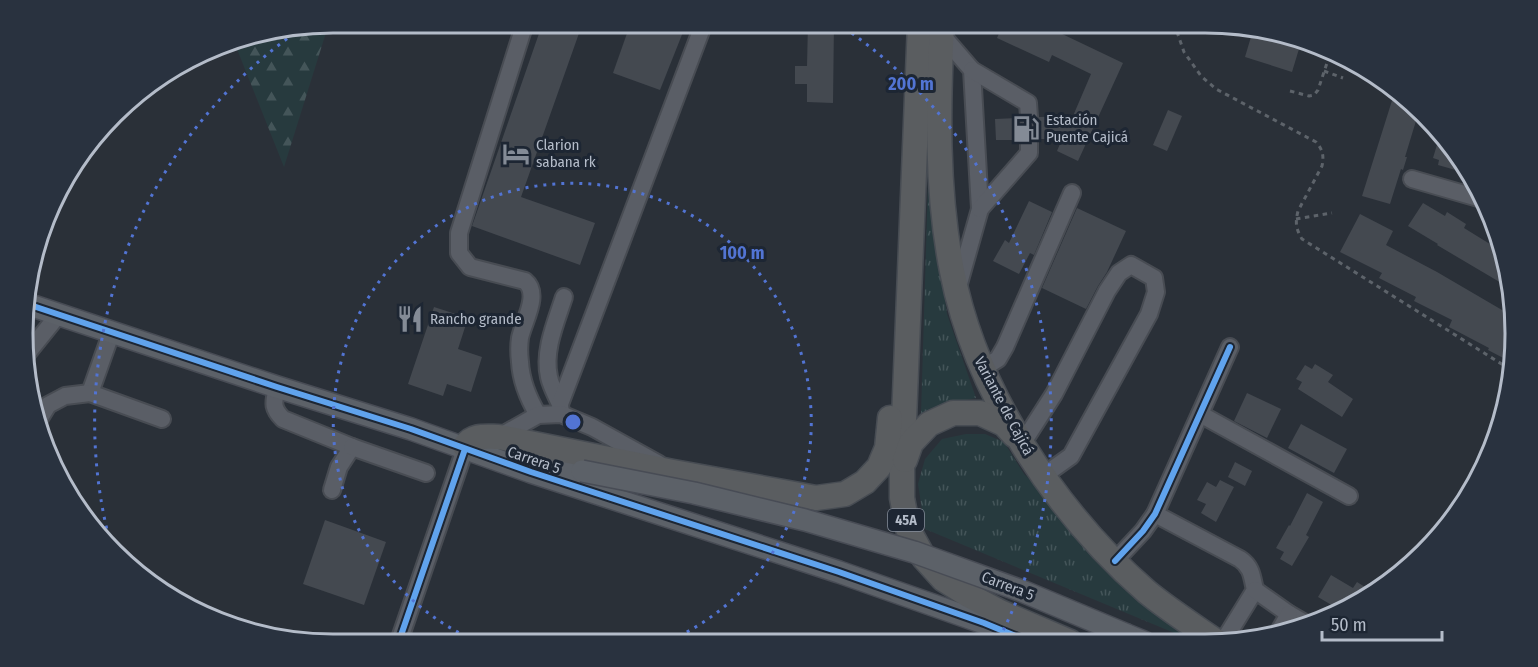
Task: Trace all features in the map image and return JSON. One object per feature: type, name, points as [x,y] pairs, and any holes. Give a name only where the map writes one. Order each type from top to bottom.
[{"type":"highway","name":"45A","points":[[920,33],[903,469],[903,498],[908,529],[924,558],[943,579],[980,602],[1053,634]]},
{"type":"highway","name":"Variante de Cajicá","points":[[941,33],[939,154],[943,205],[956,291],[982,369],[1022,444],[1077,520],[1148,592],[1206,634]]},
{"type":"highway","points":[[459,446],[477,437],[499,437],[816,498],[845,494],[865,482],[879,467],[887,448],[894,356],[909,307]]},
{"type":"highway","points":[[903,469],[911,443],[929,424],[953,413],[980,413],[996,420],[1004,424],[1022,444]]},
{"type":"main road","name":"Carrera 5","points":[[35,306],[839,572],[1011,634]]},
{"type":"main road","name":"Carrera 5","points":[[459,446],[694,492],[838,529],[914,552],[1022,591],[1124,634]]},
{"type":"street","points":[[522,33],[459,233],[459,253],[470,267],[525,281],[530,285],[532,292],[520,337],[519,359],[524,384],[538,415]]},
{"type":"street","points":[[560,409],[700,33]]},
{"type":"street","points":[[945,33],[972,70],[1028,103],[1029,117]]},
{"type":"street","points":[[956,291],[980,209],[972,70]]},
{"type":"street","points":[[980,209],[1029,153],[1029,140]]},
{"type":"street","points":[[1412,179],[1472,196]]},
{"type":"street","points":[[982,369],[998,359],[1005,347],[1072,193]]},
{"type":"street","points":[[1022,444],[1054,394],[1107,291],[1119,273],[1131,265],[1154,278],[1156,292],[1149,314],[1071,456],[1043,476]]},
{"type":"street","points":[[564,297],[551,336],[547,363],[549,379],[560,409],[673,472]]},
{"type":"street","points":[[34,346],[58,314]]},
{"type":"street","points":[[90,393],[112,331]]},
{"type":"street","points":[[1115,561],[1143,531],[1155,514],[1230,347]]},
{"type":"street","points":[[277,387],[274,407],[283,419],[352,447],[426,473]]},
{"type":"street","points":[[43,412],[48,405],[65,396],[90,393],[162,418]]},
{"type":"street","points":[[499,437],[538,415],[560,409]]},
{"type":"street","points":[[1200,414],[1349,496]]},
{"type":"street","points":[[401,634],[459,446]]},
{"type":"street","points":[[332,490],[339,467],[352,447]]},
{"type":"street","points":[[1155,514],[1247,563],[1255,590],[1298,619]]},
{"type":"street","points":[[1229,633],[1255,590]]},
{"type":"street","points":[[1283,624],[1289,614]]},
{"type":"path","points":[[1177,33],[1184,52],[1201,76],[1216,89],[1316,142],[1322,148],[1324,158],[1322,166],[1296,219],[1296,230],[1302,239],[1503,365]]},
{"type":"path","points":[[1290,91],[1309,96],[1314,95],[1318,90],[1328,60]]},
{"type":"path","points":[[1324,71],[1343,78]]},
{"type":"path","points":[[1296,219],[1332,213]]},
{"type":"green space","points":[[326,33],[284,167],[237,49],[275,39]]},
{"type":"green space","points":[[928,184],[947,314],[976,398],[945,404],[921,414]]},
{"type":"green space","points":[[966,434],[985,434],[1004,442],[1024,474],[1188,634],[1177,634],[925,529],[918,484],[925,459],[942,439]]},
{"type":"building","points":[[539,33],[579,33],[521,197],[595,223],[580,265],[472,226]]},
{"type":"building","points":[[627,33],[683,33],[660,90],[613,73]]},
{"type":"building","points":[[808,33],[834,33],[833,103],[807,102],[807,84],[795,84],[795,66],[807,66]]},
{"type":"building","points":[[999,33],[1060,33],[1123,63],[1078,161],[1057,151],[1062,139],[1039,139],[1035,131],[1023,131],[1019,140],[996,140],[995,119],[1019,118],[1025,127],[1029,127],[1038,122],[1039,117],[1073,116],[1091,74],[1052,55],[1049,62],[997,38]]},
{"type":"building","points":[[1251,37],[1299,48],[1292,72],[1245,57]]},
{"type":"building","points":[[1392,99],[1416,120],[1403,170],[1401,169],[1390,204],[1362,196]]},
{"type":"building","points":[[1168,110],[1182,116],[1167,151],[1153,145]]},
{"type":"building","points":[[1437,144],[1456,170],[1438,165],[1439,160],[1433,158]]},
{"type":"building","points":[[1029,201],[1052,212],[1034,255],[1030,253],[1019,274],[993,261],[1005,240],[1009,243]]},
{"type":"building","points":[[1423,203],[1445,216],[1447,212],[1466,224],[1464,228],[1492,245],[1500,282],[1437,245],[1408,226]]},
{"type":"building","points":[[1077,208],[1126,231],[1107,272],[1086,309],[1042,288]]},
{"type":"building","points":[[1360,214],[1393,231],[1386,245],[1504,311],[1503,358],[1449,327],[1452,320],[1414,301],[1416,297],[1379,278],[1382,273],[1340,252]]},
{"type":"building","points":[[434,307],[468,318],[458,349],[482,357],[471,392],[447,384],[443,396],[408,384]]},
{"type":"building","points":[[1315,364],[1333,375],[1328,382],[1353,399],[1342,417],[1298,389],[1302,382],[1296,379],[1305,365],[1312,369]]},
{"type":"building","points":[[1247,393],[1281,409],[1267,438],[1234,421]]},
{"type":"building","points":[[1301,424],[1347,449],[1334,473],[1288,448]]},
{"type":"building","points":[[1235,462],[1252,471],[1245,486],[1228,477]]},
{"type":"building","points":[[1220,480],[1234,487],[1216,522],[1201,513],[1206,504],[1197,500],[1207,482],[1216,487]]},
{"type":"building","points":[[1307,493],[1323,502],[1306,535],[1309,537],[1292,566],[1280,559],[1284,552],[1276,548]]},
{"type":"building","points":[[325,520],[386,542],[364,605],[303,584]]},
{"type":"building","points":[[1331,575],[1353,588],[1357,582],[1365,587],[1332,605],[1318,597]]},
{"type":"cycle path","points":[[35,307],[839,572],[1011,634]]},
{"type":"cycle path","points":[[1115,561],[1143,531],[1155,514],[1230,347]]},
{"type":"cycle path","points":[[401,634],[465,449]]},
{"type":"place","name":"Estación Puente Cajicá","points":[[1026,129]]},
{"type":"place","name":"Clarion sabana rk","points":[[516,154]]},
{"type":"place","name":"Rancho grande","points":[[410,319]]}]
